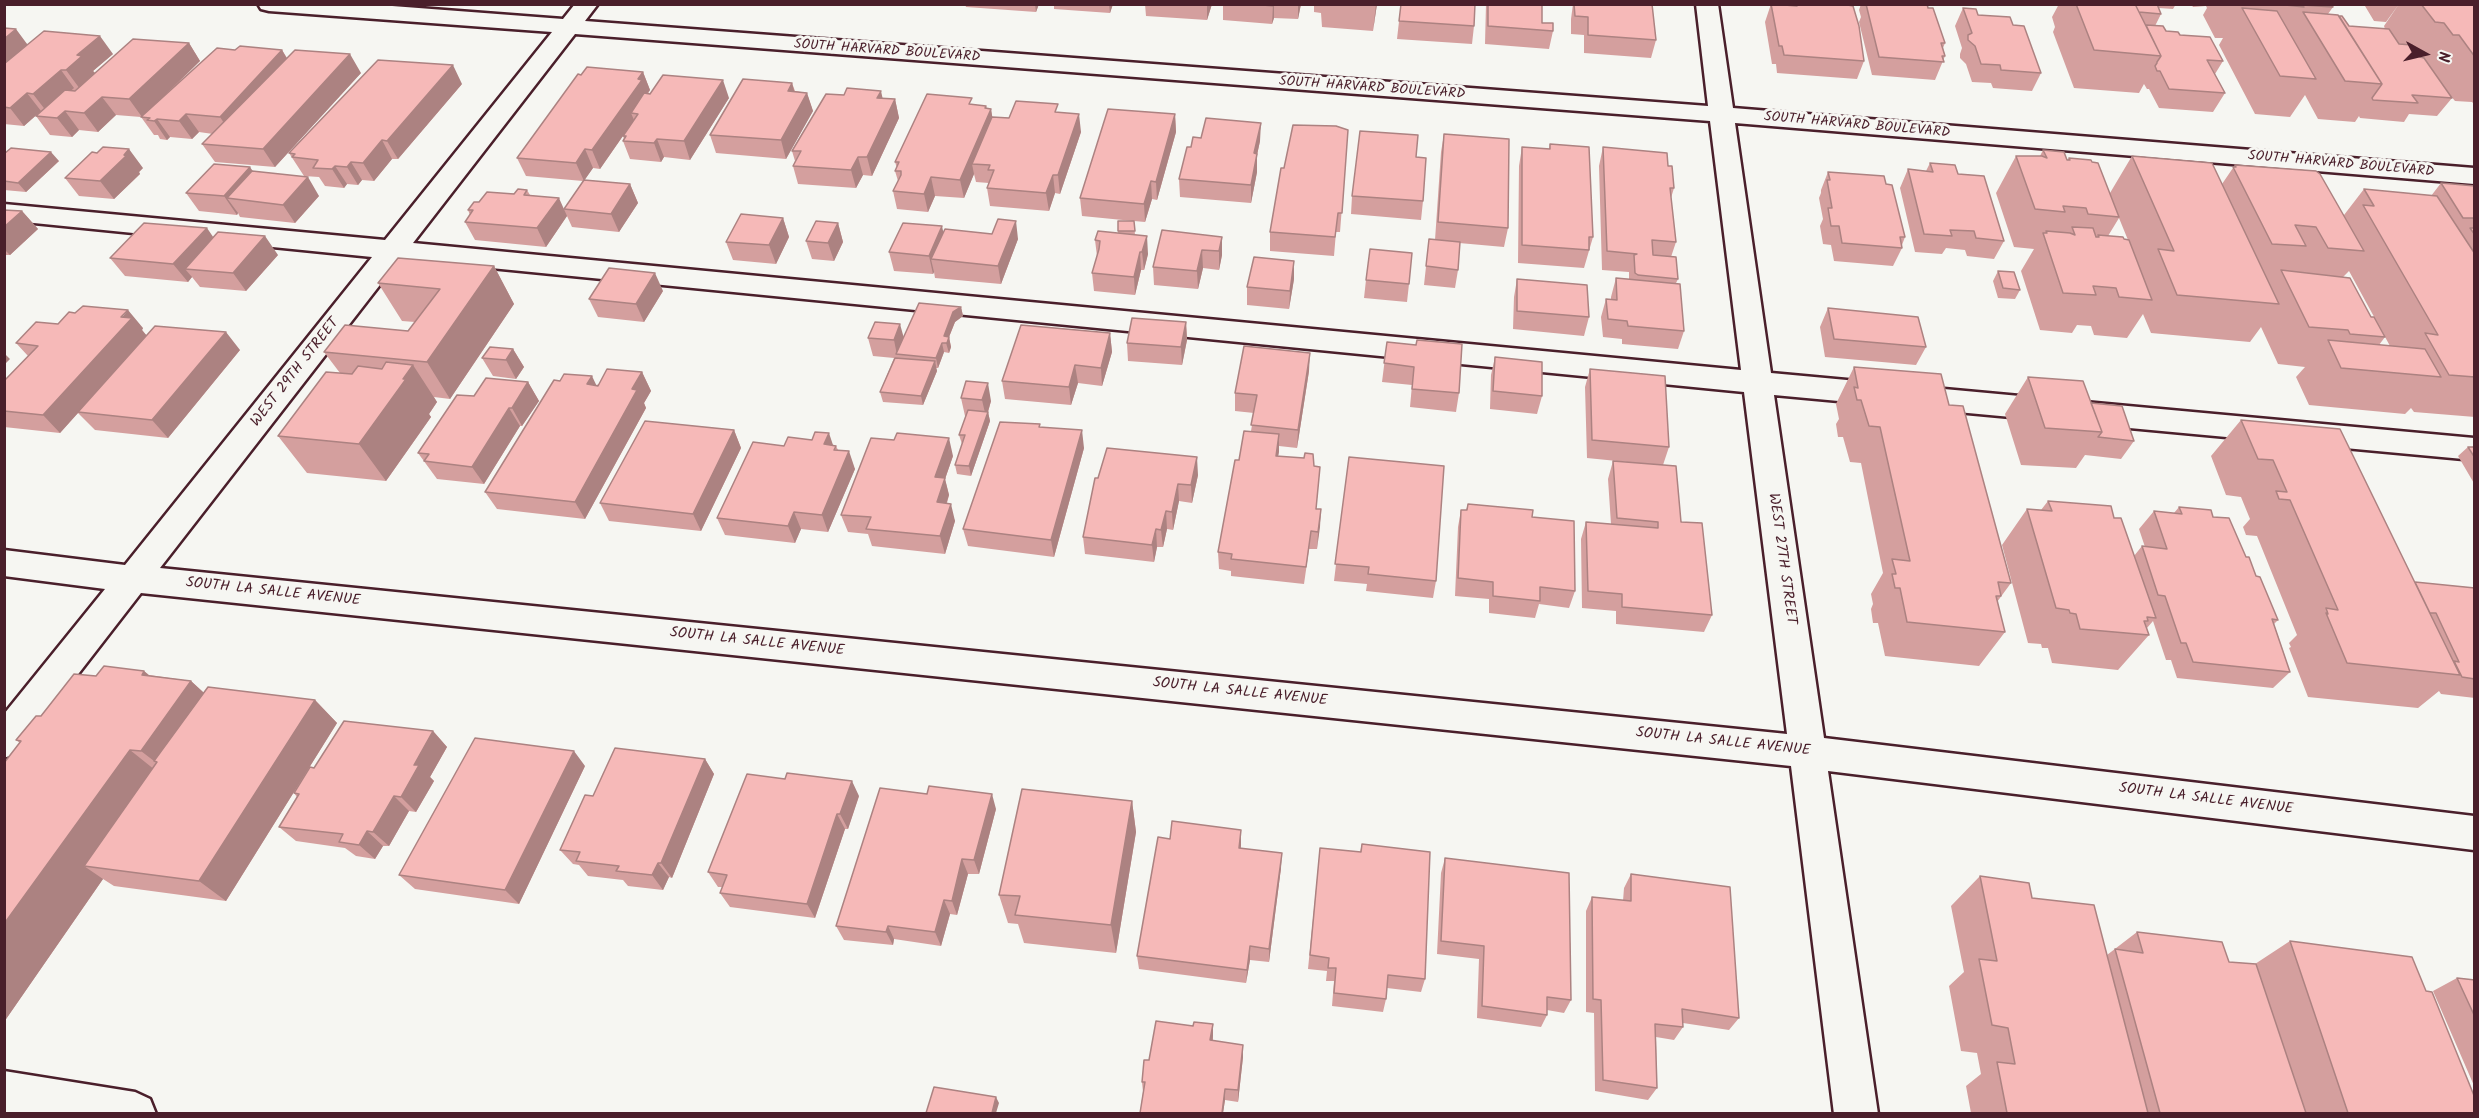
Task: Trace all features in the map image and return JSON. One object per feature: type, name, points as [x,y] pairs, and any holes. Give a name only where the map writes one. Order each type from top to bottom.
[{"type":"street","name":"SOUTH HARVARD BOULEVARD","points":[[269,4],[568,29],[1722,115],[2475,176]]},
{"type":"street","name":"WEST 29TH STREET","points":[[4,742],[587,4]]},
{"type":"street","name":"WEST 27TH STREET","points":[[1707,4],[1856,1113]]},
{"type":"street","points":[[4,212],[1758,383],[2475,448]]},
{"type":"street","name":"SOUTH LA SALLE AVENUE","points":[[4,563],[133,579],[1808,751],[2475,833]]},
{"type":"street","points":[[4,1092],[135,1113]]},
{"type":"building","points":[[1401,4],[1475,4],[1474,26],[1399,21]]},
{"type":"building","points":[[1488,4],[1542,4],[1542,23],[1553,23],[1553,31],[1488,26]]},
{"type":"building","points":[[1574,4],[1652,4],[1656,40],[1588,35],[1588,17],[1575,16]]},
{"type":"building","points":[[1771,4],[1853,6],[1859,26],[1864,61],[1784,55],[1782,46],[1779,46]]},
{"type":"building","points":[[1866,4],[1927,4],[1928,8],[1933,8],[1945,43],[1941,43],[1945,56],[1942,56],[1944,62],[1879,57]]},
{"type":"building","points":[[2076,4],[2135,4],[2161,56],[2094,50]]},
{"type":"building","points":[[2135,4],[2157,4],[2161,14],[2139,12]]},
{"type":"building","points":[[2276,4],[2331,4],[2333,7],[2302,5],[2304,7]]},
{"type":"building","points":[[2421,4],[2475,4],[2475,57],[2459,35],[2453,35],[2444,23],[2435,22]]},
{"type":"building","points":[[1963,8],[1976,9],[1978,15],[2010,17],[2013,25],[2024,26],[2041,73],[2001,70],[2000,65],[1981,64],[1975,46],[1968,40],[1968,35],[1972,33]]},
{"type":"building","points":[[2242,8],[2277,11],[2316,79],[2280,76]]},
{"type":"building","points":[[2303,12],[2338,15],[2382,84],[2345,81]]},
{"type":"building","points":[[2339,16],[2342,16],[2349,26],[2389,29],[2399,44],[2412,45],[2452,98],[2412,95],[2418,103],[2373,100],[2372,98],[2382,84]]},
{"type":"building","points":[[2146,25],[2163,26],[2166,31],[2178,32],[2180,35],[2210,37],[2223,61],[2207,60],[2225,93],[2169,89],[2155,66],[2161,56]]},
{"type":"building","points":[[4,28],[16,29],[4,39]]},
{"type":"building","points":[[44,31],[100,36],[77,55],[82,56],[66,70],[61,70],[33,94],[27,93],[10,108],[4,107],[4,64]]},
{"type":"building","points":[[133,39],[189,43],[129,99],[102,97],[84,113],[65,111],[57,118],[36,116],[65,90],[75,91]]},
{"type":"building","points":[[240,46],[282,50],[220,117],[186,114],[179,121],[157,119],[154,121],[141,117],[217,48],[235,50]]},
{"type":"building","points":[[295,50],[350,54],[263,149],[202,144]]},
{"type":"building","points":[[378,60],[453,65],[387,141],[382,140],[363,163],[351,162],[347,167],[335,166],[332,169],[313,168],[318,160],[292,157],[295,154],[289,153]]},
{"type":"building","points":[[587,67],[643,72],[638,79],[642,80],[592,150],[585,149],[576,163],[517,158],[578,74],[581,75]]},
{"type":"building","points":[[663,75],[723,80],[684,141],[657,139],[654,143],[623,141],[626,136],[623,136],[638,114],[631,113],[644,93],[650,94]]},
{"type":"building","points":[[743,79],[792,83],[788,91],[807,93],[781,140],[710,135]]},
{"type":"building","points":[[847,88],[881,91],[877,98],[895,99],[867,157],[858,157],[851,170],[793,166],[801,151],[792,151],[826,94],[844,95]]},
{"type":"building","points":[[927,94],[972,98],[969,104],[986,106],[985,108],[991,109],[960,180],[931,177],[924,194],[893,191],[901,175],[901,171],[895,171],[899,162],[895,162]]},
{"type":"building","points":[[1016,101],[1058,104],[1055,112],[1079,114],[1058,175],[1053,175],[1046,193],[987,188],[994,170],[988,170],[990,165],[972,164],[992,117],[1009,118]]},
{"type":"building","points":[[1108,109],[1175,114],[1156,182],[1151,181],[1144,204],[1080,198]]},
{"type":"building","points":[[1206,118],[1261,123],[1254,153],[1257,154],[1251,185],[1179,179],[1187,147],[1191,147],[1193,137],[1201,138]]},
{"type":"building","points":[[1293,125],[1336,126],[1348,130],[1342,213],[1338,213],[1335,237],[1270,232],[1281,168],[1284,168]]},
{"type":"building","points":[[1360,131],[1418,135],[1416,157],[1426,158],[1423,201],[1352,196]]},
{"type":"building","points":[[1444,134],[1509,139],[1508,228],[1438,222]]},
{"type":"building","points":[[1550,144],[1589,147],[1593,237],[1589,237],[1589,250],[1522,245],[1522,147],[1550,149]]},
{"type":"building","points":[[103,147],[129,149],[124,155],[126,156],[100,181],[65,178],[92,152],[97,153]]},
{"type":"building","points":[[1603,147],[1667,153],[1668,166],[1672,166],[1674,188],[1670,188],[1676,242],[1652,240],[1653,255],[1676,257],[1678,279],[1638,275],[1635,273],[1634,255],[1637,254],[1607,251]]},
{"type":"building","points":[[11,148],[51,152],[18,183],[4,181],[4,154]]},
{"type":"building","points":[[2043,150],[2064,152],[2067,160],[2070,160],[2069,158],[2091,160],[2098,163],[2119,217],[2088,214],[2086,208],[2063,206],[2065,212],[2035,209],[2016,156],[2047,158]]},
{"type":"building","points":[[2132,156],[2212,163],[2279,304],[2177,295],[2158,249],[2174,251]]},
{"type":"building","points":[[1930,163],[1955,165],[1958,174],[1984,176],[2004,241],[1976,238],[1974,231],[1950,230],[1952,236],[1924,234],[1908,169],[1933,172]]},
{"type":"building","points":[[214,164],[250,167],[224,196],[186,193]]},
{"type":"building","points":[[2235,165],[2316,171],[2320,174],[2364,251],[2328,248],[2316,227],[2295,225],[2306,246],[2272,244],[2233,167],[2236,167]]},
{"type":"building","points":[[252,171],[308,177],[283,205],[227,198]]},
{"type":"building","points":[[1828,172],[1884,176],[1886,184],[1892,185],[1905,237],[1900,237],[1902,248],[1842,243],[1839,226],[1831,226],[1828,208],[1832,208],[1827,180],[1830,180]]},
{"type":"building","points":[[584,180],[630,184],[611,214],[564,209]]},
{"type":"building","points":[[2441,183],[2475,186],[2475,218],[2463,218]]},
{"type":"building","points":[[518,189],[527,190],[524,195],[559,198],[537,228],[465,222],[473,210],[468,210],[487,192],[514,194]]},
{"type":"building","points":[[2364,189],[2437,196],[2475,254],[2475,377],[2449,375],[2425,333],[2438,335],[2363,205],[2374,206]]},
{"type":"building","points":[[4,210],[22,211],[4,227]]},
{"type":"building","points":[[741,214],[783,218],[769,245],[726,242]]},
{"type":"building","points":[[998,219],[1016,221],[998,266],[931,259],[945,229],[992,234]]},
{"type":"building","points":[[816,221],[838,223],[828,243],[806,241]]},
{"type":"building","points":[[1118,221],[1134,221],[1135,231],[1118,231]]},
{"type":"building","points":[[144,223],[207,228],[173,264],[110,258]]},
{"type":"building","points":[[903,223],[942,226],[929,256],[889,252]]},
{"type":"building","points":[[2072,227],[2093,228],[2096,237],[2099,237],[2098,235],[2123,237],[2129,240],[2152,300],[2119,297],[2116,288],[2093,286],[2096,295],[2063,293],[2043,233],[2047,233],[2046,231],[2075,235]]},
{"type":"building","points":[[1162,230],[1222,237],[1219,251],[1202,250],[1197,271],[1153,267]]},
{"type":"building","points":[[1098,231],[1147,236],[1142,252],[1140,252],[1134,277],[1092,273],[1099,249],[1100,241],[1095,240]]},
{"type":"building","points":[[218,232],[265,236],[233,273],[185,269]]},
{"type":"building","points":[[1429,239],[1460,242],[1458,270],[1426,266]]},
{"type":"building","points":[[1370,249],[1412,253],[1409,284],[1366,280]]},
{"type":"building","points":[[1254,257],[1294,261],[1290,291],[1247,287]]},
{"type":"building","points":[[398,258],[494,266],[427,362],[324,352],[345,325],[408,331],[440,289],[378,283]]},
{"type":"building","points":[[609,268],[655,273],[636,304],[589,299]]},
{"type":"building","points":[[2281,270],[2350,278],[2371,317],[2374,317],[2385,337],[2350,334],[2348,330],[2309,327]]},
{"type":"building","points":[[1998,271],[2014,272],[2020,290],[2003,288]]},
{"type":"building","points":[[1616,278],[1680,284],[1684,331],[1628,326],[1627,321],[1608,319],[1606,299],[1617,300]]},
{"type":"building","points":[[1517,279],[1587,285],[1589,317],[1517,311]]},
{"type":"building","points":[[919,303],[961,307],[953,312],[944,336],[949,337],[947,343],[942,343],[936,358],[896,354]]},
{"type":"building","points":[[83,306],[128,310],[121,317],[132,318],[43,415],[4,411],[4,381],[38,346],[16,343],[36,322],[58,324],[69,312],[75,313]]},
{"type":"building","points":[[1828,308],[1918,317],[1926,347],[1834,339]]},
{"type":"building","points":[[1132,318],[1186,322],[1181,347],[1127,343]]},
{"type":"building","points":[[875,322],[900,324],[894,340],[868,338]]},
{"type":"building","points":[[1021,325],[1110,333],[1101,368],[1075,365],[1069,387],[1002,381]]},
{"type":"building","points":[[155,326],[226,332],[152,420],[78,412]]},
{"type":"building","points":[[1417,340],[1462,344],[1459,393],[1412,389],[1414,367],[1384,363],[1387,342],[1416,345]]},
{"type":"building","points":[[2328,340],[2425,349],[2441,377],[2341,368]]},
{"type":"building","points":[[1244,346],[1310,353],[1298,430],[1251,425],[1257,395],[1235,393]]},
{"type":"building","points":[[490,347],[513,349],[506,360],[482,358]]},
{"type":"building","points":[[1495,357],[1542,362],[1542,396],[1493,391]]},
{"type":"building","points":[[895,358],[935,361],[921,396],[880,392]]},
{"type":"building","points":[[386,362],[413,365],[403,379],[406,379],[359,444],[278,436],[326,372],[352,374],[358,366],[382,369]]},
{"type":"building","points":[[1854,367],[1941,374],[1949,405],[1963,406],[2011,583],[1998,582],[2001,596],[1996,596],[2005,632],[1907,622],[1900,588],[1895,588],[1892,574],[1896,574],[1892,559],[1910,561],[1880,427],[1869,426],[1861,400],[1857,400],[1854,387],[1858,388]]},
{"type":"building","points":[[607,369],[642,372],[632,389],[637,390],[575,502],[485,492],[554,380],[560,381],[564,374],[592,376],[587,384],[598,386]]},
{"type":"building","points":[[1590,369],[1665,376],[1669,447],[1592,440]]},
{"type":"building","points":[[2028,377],[2083,381],[2102,432],[2045,428]]},
{"type":"building","points":[[486,378],[528,382],[472,467],[424,461],[429,454],[418,453],[457,395],[474,396]]},
{"type":"building","points":[[966,381],[988,383],[982,400],[961,398]]},
{"type":"building","points":[[2091,403],[2122,406],[2134,441],[2098,437],[2102,432]]},
{"type":"building","points":[[968,410],[988,412],[969,466],[955,465],[965,435],[959,435]]},
{"type":"building","points":[[2241,420],[2340,429],[2460,675],[2347,663],[2326,613],[2328,614],[2326,608],[2338,610],[2290,500],[2279,499],[2276,491],[2287,492],[2273,460],[2258,459]]},
{"type":"building","points":[[645,421],[734,430],[693,514],[600,503]]},
{"type":"building","points":[[1000,422],[1040,424],[1039,427],[1082,430],[1051,540],[963,529]]},
{"type":"building","points":[[1244,431],[1279,434],[1276,456],[1304,458],[1305,453],[1313,454],[1314,466],[1320,467],[1316,509],[1321,509],[1318,532],[1311,531],[1306,567],[1231,559],[1232,554],[1218,552],[1235,460],[1239,460]]},
{"type":"building","points":[[815,432],[829,433],[824,444],[836,446],[834,450],[849,451],[822,515],[794,512],[788,526],[717,518],[753,442],[784,446],[788,437],[812,440]]},
{"type":"building","points":[[897,433],[949,438],[935,477],[945,478],[937,502],[951,504],[940,536],[866,529],[871,517],[841,515],[871,438],[894,440]]},
{"type":"building","points":[[2468,447],[2475,447],[2475,458]]},
{"type":"building","points":[[1107,448],[1197,457],[1191,485],[1178,484],[1172,512],[1166,511],[1161,530],[1156,529],[1152,545],[1083,537],[1095,478],[1098,478]]},
{"type":"building","points":[[1349,457],[1444,466],[1436,581],[1368,574],[1369,567],[1335,564]]},
{"type":"building","points":[[1613,461],[1676,466],[1681,522],[1702,523],[1712,615],[1622,607],[1622,594],[1588,591],[1586,522],[1658,528],[1658,522],[1617,518]]},
{"type":"building","points":[[2048,501],[2111,506],[2114,518],[2121,518],[2156,618],[2147,617],[2148,621],[2144,621],[2149,635],[2080,629],[2076,614],[2070,613],[2069,610],[2056,608],[2027,509],[2052,511]]},
{"type":"building","points":[[1468,504],[1533,510],[1532,517],[1574,521],[1575,591],[1540,587],[1540,601],[1493,596],[1493,582],[1458,578],[1461,510],[1467,510]]},
{"type":"building","points":[[2179,507],[2211,510],[2213,517],[2229,518],[2246,557],[2249,557],[2256,576],[2260,577],[2278,620],[2272,619],[2290,672],[2193,662],[2186,643],[2181,643],[2165,596],[2158,595],[2142,546],[2167,549],[2154,511],[2182,514]]},
{"type":"building","points":[[2415,582],[2475,588],[2475,679],[2462,677],[2454,661],[2459,662],[2436,613],[2430,613]]},
{"type":"building","points":[[104,666],[144,671],[142,675],[191,681],[141,751],[130,750],[4,924],[4,763],[21,741],[16,740],[36,716],[41,716],[74,674],[96,676]]},
{"type":"building","points":[[208,687],[315,700],[199,881],[84,866],[157,762],[154,761]]},
{"type":"building","points":[[344,721],[433,731],[414,765],[419,765],[401,797],[394,796],[373,832],[367,831],[359,845],[339,842],[343,834],[279,827],[299,794],[294,793],[310,767],[314,768]]},
{"type":"building","points":[[475,738],[574,751],[505,890],[399,875]]},
{"type":"building","points":[[615,748],[705,759],[661,863],[658,863],[652,875],[616,871],[619,866],[576,861],[580,852],[560,850],[585,795],[593,796]]},
{"type":"building","points":[[787,773],[852,781],[840,814],[837,814],[807,904],[720,893],[727,875],[708,872],[747,774],[785,779]]},
{"type":"building","points":[[929,786],[992,794],[974,860],[962,859],[952,901],[944,900],[935,932],[888,926],[886,932],[836,926],[880,788],[927,794]]},
{"type":"building","points":[[1022,789],[1132,801],[1111,925],[1015,915],[1020,896],[999,895]]},
{"type":"building","points":[[1172,821],[1241,830],[1239,848],[1282,853],[1269,949],[1250,946],[1247,970],[1137,956],[1158,837],[1170,839]]},
{"type":"building","points":[[1362,844],[1430,852],[1425,979],[1388,975],[1386,999],[1334,993],[1336,968],[1328,968],[1329,958],[1310,955],[1320,848],[1361,852]]},
{"type":"building","points":[[1445,858],[1569,873],[1571,1000],[1547,997],[1547,1015],[1482,1006],[1484,946],[1441,941]]},
{"type":"building","points":[[1631,874],[1730,887],[1739,1018],[1682,1009],[1683,1027],[1655,1024],[1657,1088],[1603,1080],[1601,1000],[1593,999],[1592,897],[1631,901]]},
{"type":"building","points":[[1980,876],[2029,883],[2032,898],[2094,905],[2148,1113],[2007,1113],[1997,1062],[2015,1064],[2008,1028],[1992,1025],[1979,959],[1997,961]]},
{"type":"building","points":[[2137,932],[2222,942],[2229,962],[2256,964],[2306,1113],[2160,1113],[2115,949],[2143,953]]},
{"type":"building","points":[[2290,941],[2412,957],[2426,991],[2432,992],[2475,1098],[2475,1113],[2348,1113]]},
{"type":"building","points":[[2457,978],[2475,980],[2475,1017]]},
{"type":"building","points":[[1156,1021],[1193,1026],[1194,1022],[1213,1024],[1210,1040],[1243,1045],[1238,1090],[1225,1089],[1222,1113],[1140,1113],[1145,1082],[1142,1082],[1144,1060],[1149,1060]]},
{"type":"building","points":[[934,1087],[996,1097],[992,1113],[926,1113]]}]
